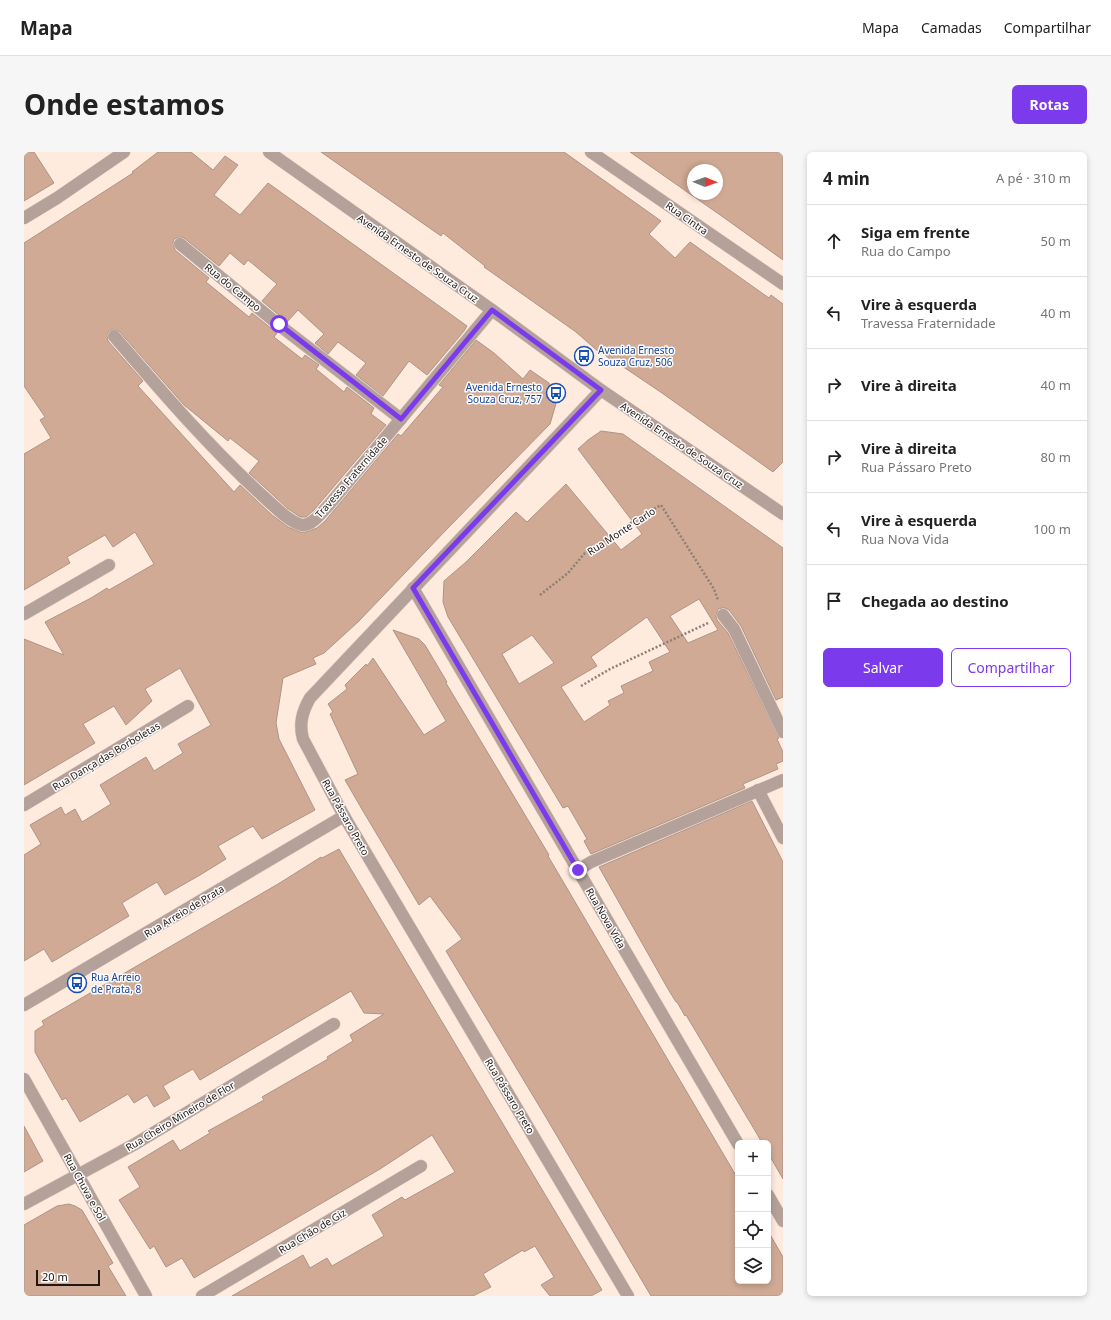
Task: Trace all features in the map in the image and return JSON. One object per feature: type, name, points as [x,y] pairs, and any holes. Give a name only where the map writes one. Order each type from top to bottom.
[{"type":"street","points":[[24,218],[57,198],[124,152]]},
{"type":"street","name":"Avenida Ernesto de Souza Cruz","points":[[269,152],[492,310],[601,390],[783,514]]},
{"type":"street","name":"Rua Cintra","points":[[592,152],[783,284]]},
{"type":"street","name":"Rua do Campo","points":[[180,244],[279,324],[401,419]]},
{"type":"street","name":"Travessa Fraternidade","points":[[114,336],[176,408],[238,473],[284,515],[300,525],[310,523],[328,506],[492,310]]},
{"type":"street","name":"Rua Pássaro Preto","points":[[601,390],[310,698],[303,714],[301,732],[303,739],[344,816],[628,1296]]},
{"type":"street","points":[[24,614],[109,565]]},
{"type":"street","name":"Rua Nova Vida","points":[[413,588],[736,1140]]},
{"type":"street","points":[[723,615],[734,628],[783,732]]},
{"type":"street","name":"Rua Dança das Borboletas","points":[[24,805],[188,706]]},
{"type":"street","points":[[578,870],[591,862],[783,780]]},
{"type":"street","points":[[758,790],[783,838]]},
{"type":"street","name":"Rua Arreio de Prata","points":[[24,1005],[344,816]]},
{"type":"street","name":"Rua Cheiro Mineiro de Flor","points":[[24,1204],[135,1144],[334,1024]]},
{"type":"street","name":"Rua Chuva e Sol","points":[[24,1079],[146,1296]]},
{"type":"street","name":"Rua Chão de Giz","points":[[202,1296],[422,1166]]},
{"type":"street","points":[[771,1200],[783,1221]]},
{"type":"path","name":"Rua Monte Carlo","points":[[540,594],[568,573],[584,554],[661,505],[714,589],[723,615]]},
{"type":"path","points":[[581,686],[610,669],[723,615]]},
{"type":"building","points":[[24,152],[34,152],[54,183],[24,201]]},
{"type":"building","points":[[158,152],[191,152],[213,170],[225,156],[238,165],[214,195],[240,215],[268,183],[467,326],[427,375],[409,361],[383,396],[356,375],[366,363],[338,342],[328,354],[315,343],[324,334],[298,310],[287,322],[262,301],[277,284],[248,260],[244,265],[230,253],[219,266],[184,238],[181,237],[174,239],[173,243],[175,250],[209,278],[206,282],[249,317],[252,313],[277,333],[274,337],[302,359],[305,355],[319,365],[316,369],[344,392],[347,387],[374,408],[371,414],[386,425],[314,510],[306,517],[300,517],[287,508],[249,473],[259,461],[230,438],[228,441],[184,405],[119,331],[113,329],[109,331],[107,334],[108,341],[143,381],[138,386],[234,492],[240,485],[272,515],[288,527],[300,532],[306,532],[317,528],[325,521],[398,434],[401,436],[443,387],[439,385],[476,340],[494,353],[523,379],[530,370],[549,383],[557,400],[550,424],[358,622],[324,653],[313,658],[316,664],[283,678],[276,723],[279,739],[315,810],[262,839],[253,826],[218,846],[226,859],[200,875],[165,895],[157,882],[122,903],[129,916],[52,962],[44,949],[24,961],[24,855],[41,844],[30,825],[61,807],[65,815],[75,809],[82,822],[111,804],[100,785],[146,757],[154,771],[183,753],[178,744],[211,725],[180,668],[145,689],[152,701],[126,725],[114,706],[83,724],[95,743],[24,785],[24,639],[64,655],[45,622],[107,588],[109,590],[154,564],[135,532],[113,547],[105,535],[67,557],[70,563],[24,590],[24,454],[51,438],[40,420],[45,417],[24,386],[24,243],[133,173],[132,172]]},
{"type":"building","points":[[321,152],[564,152],[661,221],[649,234],[675,258],[690,242],[769,298],[771,295],[783,304],[783,462],[773,472],[662,393],[619,364],[618,365],[601,352],[600,353],[576,332],[484,267],[485,266],[443,233],[441,236]]},
{"type":"building","points":[[630,152],[783,152],[783,260],[699,200],[723,200],[723,164],[687,164],[687,192]]},
{"type":"building","points":[[601,431],[623,434],[783,548],[783,697],[776,700],[741,626],[729,610],[725,608],[718,609],[716,616],[717,620],[728,633],[779,738],[777,739],[783,752],[783,761],[776,764],[778,769],[743,784],[745,788],[591,854],[584,841],[587,839],[568,806],[563,808],[448,617],[443,602],[444,581],[466,562],[516,512],[527,522],[566,484],[621,550],[642,534],[578,449]],"holes":[[[699,599],[718,630],[688,643],[670,616]],[[647,617],[670,652],[649,662],[653,671],[621,686],[624,693],[608,701],[610,705],[584,722],[561,687],[597,666],[591,657]],[[532,635],[554,663],[519,684],[502,654]]]},
{"type":"building","points":[[393,630],[419,639],[425,645],[735,1174],[735,1284],[771,1284],[771,1236],[783,1257],[783,1296],[651,1296],[446,951],[462,939],[430,896],[419,905],[345,780],[358,774],[330,714],[333,712],[328,704],[347,689],[345,685],[366,664],[367,666],[373,658],[424,735],[446,721]]},
{"type":"building","points":[[752,801],[783,862],[783,1179],[771,1158],[771,1140],[760,1140],[686,1015],[685,1016],[668,989],[599,867]]},
{"type":"building","points":[[339,849],[602,1290],[591,1296],[550,1296],[541,1285],[554,1277],[535,1246],[524,1252],[523,1250],[483,1274],[491,1287],[473,1296],[232,1296],[303,1255],[310,1268],[327,1258],[332,1266],[384,1236],[372,1215],[402,1197],[405,1200],[455,1172],[432,1135],[380,1169],[194,1278],[182,1258],[166,1267],[154,1246],[150,1249],[119,1200],[140,1187],[128,1167],[173,1140],[180,1151],[210,1133],[208,1131],[264,1100],[262,1097],[328,1059],[327,1057],[353,1041],[350,1035],[384,1014],[364,1013],[351,991],[200,1080],[193,1069],[163,1086],[170,1098],[154,1107],[147,1095],[134,1103],[128,1094],[80,1122],[66,1098],[62,1100],[35,1052],[35,1031],[44,1025],[42,1021],[278,884],[321,857],[322,858]]},
{"type":"building","points":[[24,1126],[43,1161],[24,1172]]},
{"type":"building","points":[[69,1204],[82,1210],[113,1263],[108,1266],[126,1296],[24,1296],[24,1225],[57,1206]]},
{"type":"place","name":"Avenida Ernesto Souza Cruz, 506","points":[[584,356]]},
{"type":"place","name":"Avenida Ernesto Souza Cruz, 757","points":[[556,393]]},
{"type":"place","name":"Rua Arreio de Prata, 8","points":[[77,983]]},
{"type":"route","points":[[279,324],[401,419],[492,310],[601,390],[413,588],[578,870]]}]
